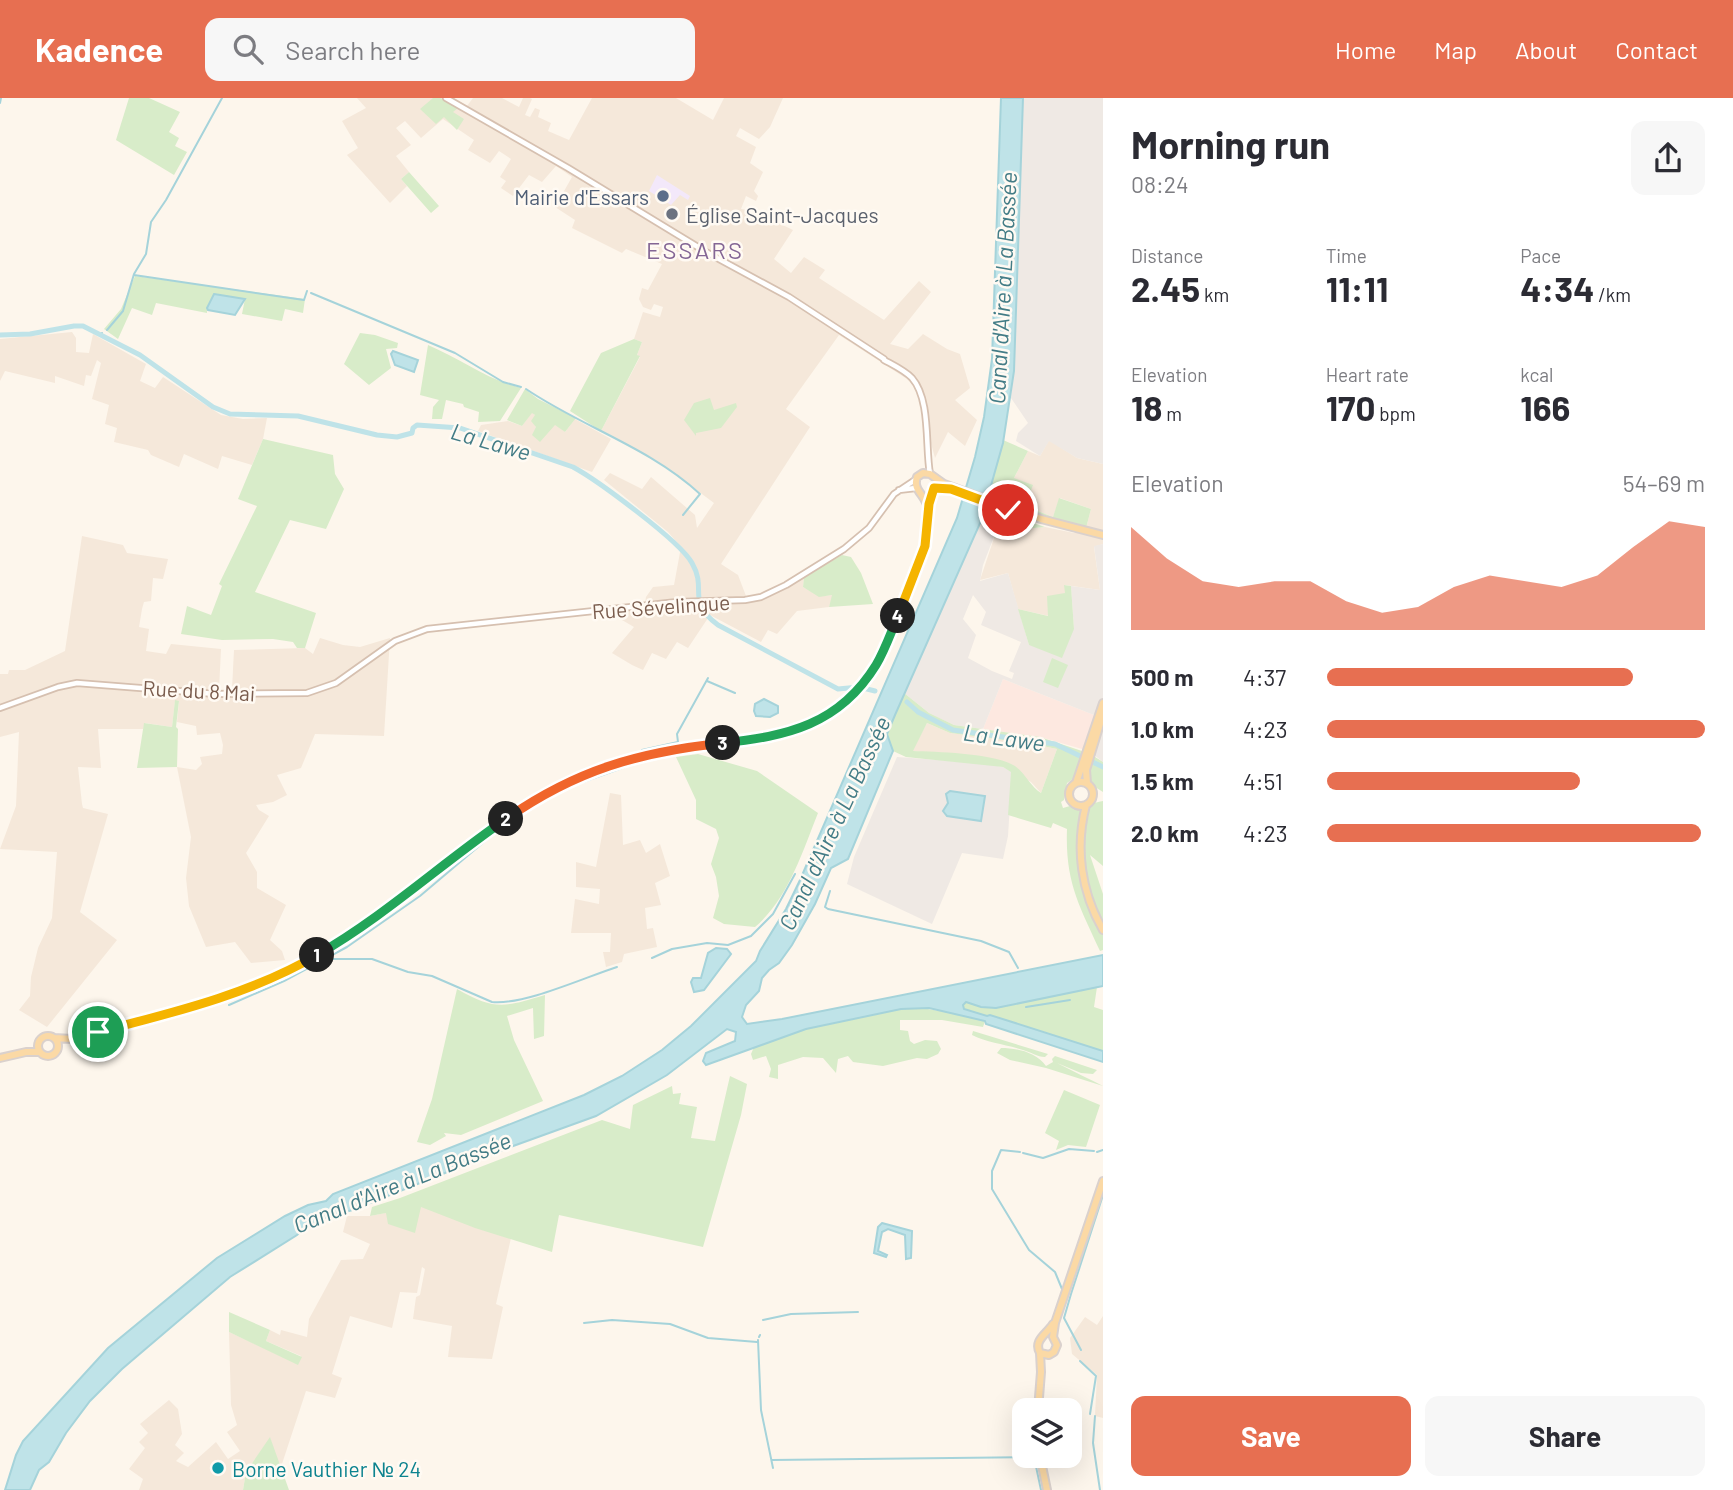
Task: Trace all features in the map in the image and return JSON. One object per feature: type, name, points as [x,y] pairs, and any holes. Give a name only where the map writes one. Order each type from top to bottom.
[{"type":"main road","points":[[0,1058],[26,1052],[50,1055],[72,1039],[203,1003],[267,980],[338,944],[529,803],[597,770],[626,759],[673,748],[783,734],[827,715],[854,693],[884,648],[925,546],[928,510],[933,490],[926,455],[924,407],[919,390],[909,376],[795,302],[446,98]]},
{"type":"main road","points":[[926,455],[921,474],[915,480],[928,510]]},
{"type":"main road","points":[[921,474],[932,476],[961,492]]},
{"type":"main road","name":"Rue Sévelingue","points":[[388,645],[416,632],[439,627],[698,601],[750,600],[774,592],[858,539],[898,491],[915,480]]},
{"type":"main road","points":[[898,491],[943,488],[961,492],[1103,537]]},
{"type":"main road","name":"Rue du 8 Mai","points":[[0,708],[77,682],[216,694],[313,692],[349,675],[388,645]]},
{"type":"main road","points":[[1076,805],[1091,802],[1093,794],[1087,783],[1087,759],[1103,703]]},
{"type":"main road","points":[[1082,829],[1080,813],[1070,800],[1069,793],[1087,759],[1103,714]]},
{"type":"main road","points":[[1076,783],[1087,783]]},
{"type":"main road","points":[[1086,805],[1080,852],[1083,880],[1103,930]]},
{"type":"main road","points":[[26,1052],[46,1036],[72,1039]]},
{"type":"main road","points":[[54,1038],[58,1048]]},
{"type":"main road","points":[[38,1044],[40,1052]]},
{"type":"main road","points":[[1039,1398],[1041,1353],[1037,1343],[1049,1337],[1103,1181]]},
{"type":"main road","points":[[1041,1372],[1049,1355],[1056,1348],[1056,1342],[1049,1337]]},
{"type":"main road","points":[[1041,1353],[1049,1355]]},
{"type":"main road","points":[[1043,1468],[1048,1490]]},
{"type":"shaded area","points":[[357,98],[454,98],[467,106],[473,98],[502,98],[519,107],[523,98],[530,98],[532,99],[525,115],[530,117],[535,108],[540,110],[538,117],[551,123],[548,131],[569,140],[592,98],[676,98],[713,120],[724,98],[783,98],[770,127],[759,139],[740,128],[736,136],[756,147],[750,163],[763,172],[754,191],[758,196],[756,201],[746,196],[741,209],[754,211],[793,230],[774,259],[791,273],[804,257],[825,270],[819,278],[884,320],[919,281],[931,292],[890,344],[908,349],[923,334],[960,354],[970,388],[955,400],[977,420],[965,446],[948,432],[935,458],[916,388],[907,379],[839,335],[786,409],[810,427],[721,564],[738,575],[746,596],[761,600],[804,577],[803,587],[819,596],[833,595],[829,607],[797,611],[777,634],[768,630],[761,642],[710,615],[688,648],[677,642],[666,659],[652,653],[643,670],[632,665],[612,653],[634,627],[610,613],[645,603],[653,587],[674,585],[681,547],[668,532],[604,480],[610,473],[642,489],[651,477],[695,515],[697,528],[714,503],[663,465],[601,431],[640,357],[637,355],[642,342],[634,339],[643,312],[660,317],[663,307],[654,304],[651,310],[643,307],[639,299],[642,288],[648,290],[662,264],[626,249],[622,253],[572,228],[575,220],[555,207],[572,177],[556,166],[542,182],[529,175],[513,196],[501,188],[506,181],[500,177],[511,159],[499,151],[490,163],[468,150],[474,140],[443,119],[421,138],[405,121],[396,128],[411,145],[396,156],[409,172],[401,179],[407,186],[390,203],[347,155],[358,148],[342,121],[366,108]]},
{"type":"shaded area","points":[[1022,98],[1103,98],[1103,464],[1077,458],[1049,441],[1040,456],[1016,441],[1018,433],[1028,423],[1011,398]]},
{"type":"shaded area","points":[[657,175],[690,196],[688,200],[680,195],[671,205],[649,191]]},
{"type":"shaded area","points":[[72,332],[76,338],[76,352],[89,353],[93,334],[146,364],[140,381],[155,388],[163,377],[221,415],[243,419],[267,418],[263,439],[252,465],[222,456],[218,469],[184,454],[179,467],[151,455],[148,450],[114,442],[117,428],[105,424],[109,405],[92,399],[101,363],[97,360],[91,376],[86,375],[84,386],[55,376],[55,383],[5,371],[0,381],[0,339]]},
{"type":"shaded area","points":[[532,412],[535,415],[536,429],[555,424],[565,432],[575,419],[611,439],[592,472],[478,431],[481,425],[508,421],[522,426]]},
{"type":"shaded area","points":[[1049,440],[1077,458],[1103,464],[1103,544],[1094,547],[1100,590],[1065,585],[1065,593],[1049,605],[1049,616],[1018,609],[1008,573],[980,580],[994,538],[1023,529],[1045,527],[1074,533],[1086,528],[1091,509],[1060,498],[1053,517],[1025,506],[1014,478],[1028,451],[1040,456]]},
{"type":"shaded area","points":[[981,522],[997,529],[983,565],[980,581],[1008,573],[1029,645],[1074,629],[1071,586],[1100,590],[1094,546],[1103,544],[1103,762],[1089,751],[1100,715],[1003,679],[983,729],[954,725],[929,713],[904,693]],"holes":[[[973,595],[986,612],[981,625],[1021,642],[1009,671],[1014,673],[1012,679],[968,658],[976,635],[963,619]]]},
{"type":"shaded area","points":[[82,536],[123,545],[127,553],[168,559],[163,579],[153,578],[151,601],[144,602],[142,609],[139,627],[149,629],[146,651],[166,654],[171,644],[221,649],[219,690],[232,689],[234,650],[305,648],[313,654],[320,638],[360,647],[390,638],[384,736],[315,734],[301,768],[277,775],[287,795],[273,802],[256,805],[269,816],[246,853],[257,872],[257,888],[286,905],[270,940],[282,951],[285,960],[251,963],[235,942],[206,947],[189,906],[186,878],[191,837],[177,767],[196,770],[202,764],[200,757],[222,754],[220,733],[197,735],[196,726],[177,722],[179,701],[175,701],[172,727],[145,723],[143,729],[98,729],[101,768],[78,767],[82,804],[83,808],[108,814],[80,912],[117,940],[47,1027],[19,1010],[30,996],[31,977],[38,948],[52,918],[57,852],[0,849],[16,806],[19,732],[0,737],[0,674],[8,674],[9,670],[25,670],[65,651]]},
{"type":"shaded area","points":[[1003,679],[1094,715],[1101,715],[1089,751],[1040,737],[983,729]]},
{"type":"shaded area","points":[[927,723],[950,733],[1057,749],[1041,793],[1031,782],[989,758],[912,751]]},
{"type":"shaded area","points":[[897,757],[982,763],[1003,767],[1012,772],[1008,836],[1003,859],[962,853],[932,924],[847,884],[854,857]]},
{"type":"shaded area","points":[[610,793],[621,795],[623,845],[640,840],[646,853],[660,844],[670,876],[655,883],[661,905],[645,908],[647,929],[653,928],[657,947],[624,954],[622,962],[606,967],[603,952],[610,952],[611,933],[571,933],[575,899],[599,904],[600,889],[576,887],[576,862],[596,867]]},
{"type":"shaded area","points":[[420,1206],[511,1238],[496,1304],[503,1307],[492,1359],[448,1357],[452,1326],[413,1319],[416,1297],[420,1295],[425,1269],[422,1267],[417,1293],[400,1292],[392,1328],[350,1316],[332,1374],[342,1378],[335,1398],[306,1391],[280,1470],[270,1438],[246,1472],[243,1490],[139,1490],[143,1479],[129,1469],[145,1448],[139,1442],[148,1433],[140,1424],[169,1400],[178,1409],[182,1434],[175,1445],[184,1453],[176,1461],[188,1467],[216,1442],[228,1459],[240,1451],[227,1432],[237,1425],[231,1405],[229,1332],[298,1364],[301,1356],[266,1341],[270,1330],[280,1335],[281,1330],[307,1337],[309,1319],[341,1260],[363,1259],[370,1244],[343,1232],[347,1216],[370,1216]]},
{"type":"shaded area","points":[[1103,1316],[1103,1418],[1095,1416],[1097,1375],[1072,1354],[1070,1338],[1085,1317],[1097,1325]]},
{"type":"green space","points":[[129,98],[149,98],[180,112],[169,132],[179,138],[175,146],[187,152],[174,175],[116,140]]},
{"type":"green space","points":[[433,98],[440,98],[458,108],[453,112],[464,119],[457,130],[444,117],[436,124],[420,109]]},
{"type":"green space","points":[[409,172],[439,206],[431,213],[401,179]]},
{"type":"green space","points":[[135,276],[305,299],[303,313],[285,309],[282,321],[242,314],[245,299],[207,308],[207,313],[156,303],[152,315],[132,308],[118,339],[104,329],[121,309]]},
{"type":"green space","points":[[360,333],[398,343],[397,348],[386,349],[391,368],[369,385],[344,364]]},
{"type":"green space","points":[[634,339],[642,342],[637,355],[640,356],[601,431],[570,411],[601,353]]},
{"type":"green space","points":[[428,345],[497,380],[521,388],[500,421],[478,422],[479,412],[446,400],[442,419],[432,419],[433,407],[439,400],[420,395]]},
{"type":"green space","points":[[525,389],[538,399],[576,418],[565,432],[555,425],[540,442],[532,435],[536,427],[531,421],[535,415],[532,413],[522,426],[507,420]]},
{"type":"green space","points":[[710,398],[714,410],[736,403],[737,407],[721,428],[696,433],[696,436],[684,420],[694,403]]},
{"type":"green space","points":[[263,439],[333,455],[335,474],[344,489],[326,529],[290,520],[255,592],[316,613],[305,648],[297,648],[293,642],[273,639],[222,640],[181,634],[187,606],[211,615],[222,586],[219,584],[257,506],[238,499]]},
{"type":"green space","points":[[1003,440],[1028,451],[1014,478],[1033,485],[1025,506],[1053,517],[1059,498],[1091,509],[1086,528],[1053,520],[989,496]]},
{"type":"green space","points":[[986,507],[1045,527],[1023,529],[994,538],[997,529],[981,522]]},
{"type":"green space","points":[[842,555],[851,557],[861,573],[873,604],[829,607],[832,595],[819,597],[803,587],[804,577]]},
{"type":"green space","points":[[1064,585],[1071,586],[1074,629],[1062,658],[1029,645],[1018,609],[1048,616],[1047,596],[1065,593]]},
{"type":"green space","points":[[1052,658],[1068,665],[1058,688],[1043,682]]},
{"type":"green space","points":[[904,693],[929,713],[954,725],[1040,737],[1082,751],[1076,777],[1067,783],[1064,800],[1061,802],[1063,808],[1074,808],[1103,801],[1103,866],[1090,855],[1103,894],[1103,950],[1100,951],[1075,893],[1068,864],[1067,829],[1053,823],[1051,828],[1008,815],[1011,772],[1003,767],[906,757],[893,751],[887,734]],"holes":[[[927,723],[950,733],[1057,749],[1041,793],[1015,766],[994,758],[913,751]]]},
{"type":"green space","points":[[175,700],[179,701],[176,727],[177,767],[137,768],[144,723],[172,727]]},
{"type":"green space","points":[[698,754],[757,771],[818,813],[785,889],[767,916],[755,927],[724,924],[713,918],[719,896],[711,864],[719,838],[716,829],[696,819],[696,800],[676,757]]},
{"type":"green space","points":[[1092,755],[1103,762],[1103,792],[1095,787],[1088,777]]},
{"type":"green space","points":[[1097,987],[1094,1007],[1103,1010],[1103,1051],[964,1009],[963,1005],[966,1002],[996,1008]]},
{"type":"green space","points":[[457,989],[481,1001],[500,1005],[545,995],[544,1036],[534,1039],[533,1008],[507,1016],[514,1040],[543,1101],[461,1135],[444,1133],[446,1136],[430,1145],[417,1142],[432,1099]]},
{"type":"green space","points":[[915,1007],[985,1021],[983,1027],[942,1020],[900,1020],[900,1030],[908,1031],[910,1041],[914,1044],[925,1040],[937,1041],[941,1049],[938,1054],[927,1059],[917,1058],[883,1066],[853,1062],[848,1056],[838,1059],[836,1073],[823,1058],[803,1057],[778,1065],[778,1079],[769,1077],[771,1069],[766,1056],[753,1060],[751,1054],[754,1047],[812,1026]]},
{"type":"green space","points":[[973,1031],[1048,1054],[1045,1057],[1039,1056],[984,1040],[972,1035]]},
{"type":"green space","points":[[1001,1048],[1026,1052],[1037,1057],[1046,1066],[1053,1062],[1055,1056],[1097,1070],[1093,1074],[1081,1073],[1057,1063],[1103,1086],[1010,1060],[997,1053]]},
{"type":"green space","points":[[730,1076],[747,1084],[741,1115],[703,1247],[559,1215],[552,1252],[475,1228],[421,1207],[415,1233],[388,1224],[386,1213],[370,1216],[372,1207],[602,1120],[630,1129],[633,1105],[672,1086],[673,1094],[681,1093],[679,1104],[697,1107],[691,1138],[715,1141]]},
{"type":"green space","points":[[1064,1090],[1100,1105],[1086,1147],[1068,1145],[1056,1150],[1059,1141],[1045,1133]]},
{"type":"green space","points":[[229,1312],[270,1330],[266,1341],[302,1357],[298,1365],[229,1332]]},
{"type":"green space","points":[[270,1437],[289,1490],[243,1490],[246,1472]]},
{"type":"water","name":"Canal d'Aire à La Bassée","points":[[1001,98],[1023,98],[1014,371],[1003,443],[981,521],[887,734],[893,751],[848,859],[831,868],[792,945],[779,963],[762,978],[759,991],[746,1005],[742,1017],[747,1024],[782,1019],[1103,955],[1103,986],[996,1008],[966,1002],[963,1005],[964,1009],[1103,1051],[1103,1062],[986,1024],[985,1021],[929,1008],[901,1009],[806,1029],[706,1065],[703,1061],[706,1053],[735,1041],[736,1032],[727,1029],[667,1075],[596,1116],[310,1224],[230,1277],[122,1369],[90,1401],[49,1462],[39,1470],[30,1490],[5,1490],[23,1441],[108,1348],[217,1258],[308,1205],[326,1201],[333,1194],[584,1095],[622,1076],[662,1050],[691,1026],[756,961],[800,880],[957,518],[975,457],[992,359]]},
{"type":"water","points":[[214,294],[245,299],[235,315],[208,310]]},
{"type":"water","points":[[393,351],[418,360],[414,372],[395,365],[391,354]]},
{"type":"water","points":[[764,699],[778,706],[778,713],[770,717],[756,716],[755,704]]},
{"type":"water","points":[[950,791],[985,796],[981,821],[947,816],[943,811],[948,803],[946,794]]},
{"type":"water","points":[[716,948],[727,949],[731,954],[704,990],[694,992],[691,982],[693,978],[701,978],[708,953]]},
{"type":"water","points":[[882,1223],[912,1231],[911,1258],[906,1259],[905,1235],[888,1229],[882,1232],[878,1251],[887,1255],[886,1257],[874,1253],[878,1227]]},
{"type":"waterway","points":[[0,103],[1,98]]},
{"type":"waterway","points":[[107,330],[123,311],[134,274],[146,254],[151,222],[222,98]]},
{"type":"waterway","points":[[134,275],[304,300],[307,291]]},
{"type":"waterway","points":[[311,293],[455,353],[503,382],[521,387]]},
{"type":"waterway","name":"La Lawe","points":[[0,335],[30,334],[83,326],[140,355],[213,407],[230,414],[298,416],[377,435],[397,437],[412,433],[417,425],[460,428],[573,467],[637,512],[684,553],[696,573],[702,609],[718,625],[838,689],[859,687],[875,691]]},
{"type":"waterway","points":[[526,389],[659,463],[700,494],[683,515]]},
{"type":"waterway","points":[[642,750],[678,742],[677,734],[708,678]]},
{"type":"waterway","points":[[707,681],[735,693]]},
{"type":"waterway","name":"La Lawe","points":[[907,702],[918,712],[953,730],[1055,744],[1103,767]]},
{"type":"waterway","points":[[229,1005],[284,981],[347,947],[420,896],[517,817],[569,787],[625,767]]},
{"type":"waterway","name":"Canal d'Aire à La Bassée","points":[[652,958],[672,949],[707,943],[728,945],[751,936],[773,914],[795,874]]},
{"type":"waterway","points":[[830,891],[825,907],[828,909],[981,941],[1009,952],[1018,968]]},
{"type":"waterway","points":[[328,959],[372,959],[408,972],[432,976],[492,1002],[537,995],[617,967]]},
{"type":"waterway","points":[[1026,1007],[1070,1000]]},
{"type":"waterway","points":[[1023,1153],[1043,1158],[1069,1149],[1094,1151]]},
{"type":"waterway","points":[[1020,1152],[1001,1150],[992,1171],[992,1189],[1029,1250],[1055,1272],[1062,1289]]},
{"type":"waterway","points":[[1097,1152],[1103,1150]]},
{"type":"waterway","points":[[1071,1294],[1103,1195]]},
{"type":"waterway","points":[[1071,1294],[1064,1318],[1081,1350]]},
{"type":"waterway","points":[[763,1320],[791,1314],[858,1312]]},
{"type":"waterway","points":[[584,1323],[612,1320],[670,1324],[708,1338],[757,1342]]},
{"type":"waterway","points":[[758,1340],[761,1410],[773,1468]]},
{"type":"waterway","points":[[1080,1361],[1096,1376],[1090,1414]]},
{"type":"waterway","points":[[1095,1416],[1093,1443],[1100,1490]]},
{"type":"waterway","points":[[772,1460],[1012,1457]]},
{"type":"waterway","points":[[1036,1468],[1041,1490]]},
{"type":"place","name":"Mairie d'Essars","points":[[663,196]]},
{"type":"place","name":"Église Saint-Jacques","points":[[672,214]]},
{"type":"place","name":"Borne Vauthier № 24","points":[[218,1468]]},
{"type":"district","name":"ESSARS","points":[[695,249]]},
{"type":"route","points":[[98,1032],[203,1003],[267,980],[307,961],[338,944],[389,908],[499,823],[566,783],[626,759],[673,748],[783,734],[827,715],[845,702],[876,665],[921,560],[934,488],[951,489],[1008,510]]}]
